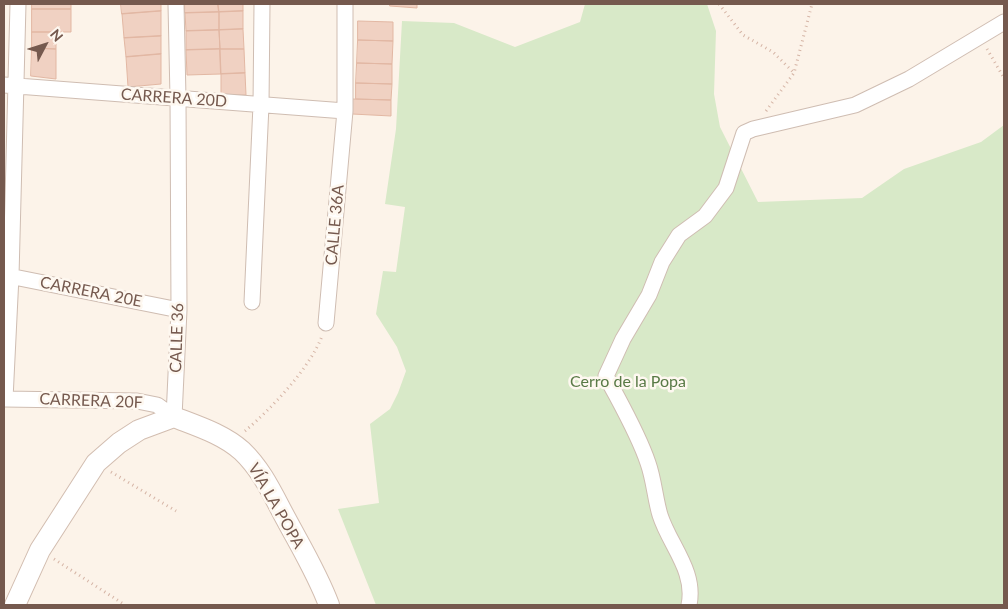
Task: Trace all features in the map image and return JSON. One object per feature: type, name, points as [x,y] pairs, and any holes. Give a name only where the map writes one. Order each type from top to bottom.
[{"type":"street","points":[[5,399],[10,85],[18,4]]},
{"type":"street","name":"CALLE 36","points":[[174,416],[179,310],[176,4]]},
{"type":"street","points":[[252,302],[261,105],[262,4]]},
{"type":"street","name":"CALLE 36A","points":[[326,323],[345,111],[345,4]]},
{"type":"street","points":[[689,605],[691,596],[687,571],[660,517],[648,463],[606,376],[623,339],[649,295],[662,262],[679,235],[705,216],[726,188],[744,133],[752,129],[855,105],[909,79],[1004,22]]},
{"type":"street","name":"CARRERA 20D","points":[[10,85],[345,111]]},
{"type":"street","name":"CARRERA 20E","points":[[7,276],[179,310]]},
{"type":"street","name":"CARRERA 20F","points":[[5,399],[137,401],[157,405],[174,416]]},
{"type":"street","points":[[14,605],[40,550],[96,463],[119,443],[139,430],[174,416]]},
{"type":"street","name":"VÍA LA POPA","points":[[174,416],[218,434],[241,450],[258,468],[315,574],[329,605]]},
{"type":"path","points":[[718,4],[743,35],[773,52],[794,73]]},
{"type":"path","points":[[752,129],[794,73],[812,4]]},
{"type":"path","points":[[980,37],[1004,78]]},
{"type":"path","points":[[256,422],[304,369],[319,344],[326,323]]},
{"type":"path","points":[[96,463],[176,511]]},
{"type":"path","points":[[40,550],[125,605]]},
{"type":"green space","name":"Cerro de la Popa","points":[[585,4],[707,4],[716,31],[714,94],[720,127],[758,202],[862,198],[904,169],[981,142],[1004,125],[1004,605],[376,605],[338,509],[379,503],[370,424],[390,409],[406,371],[397,347],[376,314],[383,271],[396,272],[405,207],[385,204],[396,129],[402,21],[454,23],[515,47],[580,22]]},
{"type":"building","points":[[32,4],[71,4],[71,9],[32,9]]},
{"type":"building","points":[[121,4],[161,4],[161,11],[122,14]]},
{"type":"building","points":[[185,4],[218,4],[219,12],[185,13]]},
{"type":"building","points":[[218,4],[243,4],[243,11],[219,12]]},
{"type":"building","points":[[390,4],[417,4],[417,8],[390,6]]},
{"type":"building","points":[[32,9],[71,9],[71,32],[32,32]]},
{"type":"building","points":[[161,11],[161,36],[124,38],[122,14]]},
{"type":"building","points":[[243,11],[243,29],[219,30],[219,12]]},
{"type":"building","points":[[219,12],[219,30],[186,31],[185,13]]},
{"type":"building","points":[[358,21],[393,22],[393,41],[358,40]]},
{"type":"building","points":[[243,29],[244,49],[220,49],[219,30]]},
{"type":"building","points":[[219,30],[220,49],[186,50],[186,31]]},
{"type":"building","points":[[32,32],[56,32],[56,49],[32,48]]},
{"type":"building","points":[[161,36],[161,54],[126,57],[124,38]]},
{"type":"building","points":[[358,40],[393,41],[392,64],[357,63]]},
{"type":"building","points":[[32,48],[56,49],[56,79],[31,76]]},
{"type":"building","points":[[220,49],[244,49],[245,73],[221,74]]},
{"type":"building","points":[[220,49],[221,74],[187,75],[186,50]]},
{"type":"building","points":[[161,54],[161,84],[128,87],[126,57]]},
{"type":"building","points":[[357,63],[392,64],[392,84],[356,83]]},
{"type":"building","points":[[245,73],[246,95],[221,95],[221,74]]},
{"type":"building","points":[[356,83],[392,84],[391,100],[356,99]]},
{"type":"building","points":[[352,99],[391,100],[391,116],[352,114]]}]
